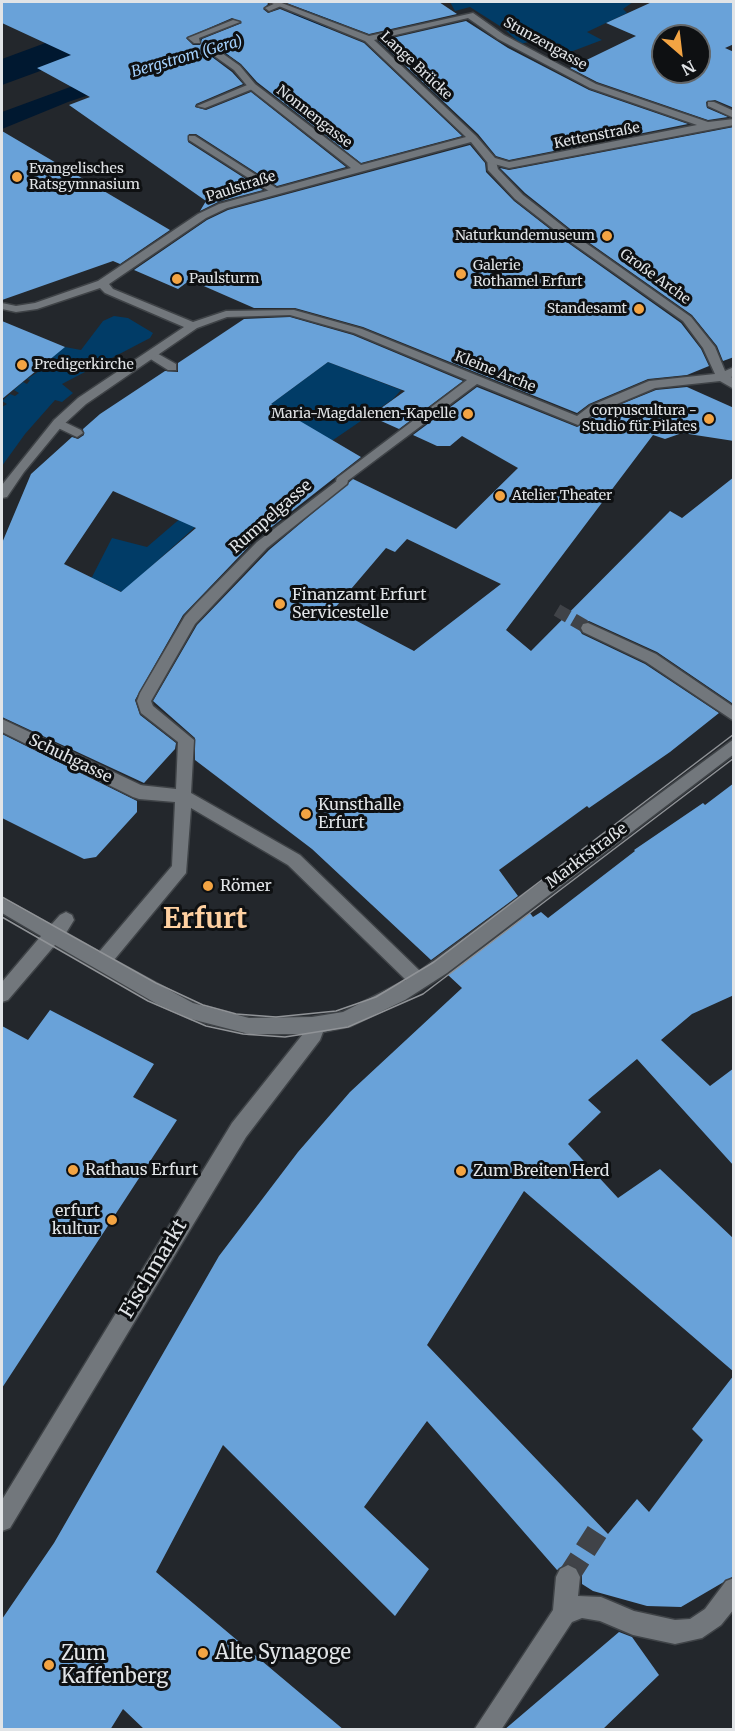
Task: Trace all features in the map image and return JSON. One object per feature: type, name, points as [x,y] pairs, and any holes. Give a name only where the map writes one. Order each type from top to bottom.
[{"type":"street","name":"Lange Brücke","points":[[273,4],[335,24],[369,39],[473,138],[491,160]]},
{"type":"street","name":"Stunzengasse","points":[[369,39],[470,15],[501,37],[593,86],[708,125]]},
{"type":"street","points":[[197,41],[192,38],[236,22]]},
{"type":"street","name":"Nonnengasse","points":[[216,53],[237,68],[252,86],[359,169]]},
{"type":"street","name":"Nonnengasse","points":[[202,106],[252,86]]},
{"type":"street","points":[[711,104],[734,116]]},
{"type":"street","name":"Kettenstraße","points":[[491,160],[509,165],[521,164],[708,125],[734,122]]},
{"type":"street","points":[[192,138],[276,191]]},
{"type":"street","name":"Paulstraße","points":[[2,306],[16,309],[37,306],[102,283],[131,266],[210,211],[473,138]]},
{"type":"street","name":"Große Arche","points":[[491,160],[493,170],[519,197],[570,236],[607,257],[687,319],[709,348],[722,377]]},
{"type":"street","points":[[102,283],[109,291],[193,326]]},
{"type":"street","name":"Kleine Arche","points":[[2,494],[19,469],[58,423],[82,401],[193,326],[226,314],[290,312],[358,331],[578,422],[594,409],[653,384],[722,377]]},
{"type":"street","points":[[153,355],[172,367]]},
{"type":"street","points":[[734,371],[722,377],[734,385]]},
{"type":"street","name":"Rumpelgasse","points":[[185,797],[184,735],[146,709],[144,700],[190,620],[262,545],[474,380]]},
{"type":"street","points":[[58,423],[77,433]]},
{"type":"street","points":[[588,628],[651,658],[734,715]]},
{"type":"street","name":"Schuhgasse","points":[[2,725],[139,792],[185,797]]},
{"type":"street","name":"Marktstraße","points":[[419,981],[441,967],[734,745]]},
{"type":"street","points":[[2,905],[101,963],[191,1011],[249,1026],[312,1025],[345,1020],[399,994],[419,981],[294,860],[185,797],[180,868],[101,963]]},
{"type":"street","points":[[2,994],[66,920]]},
{"type":"street","name":"Fischmarkt","points":[[2,1520],[239,1130],[314,1034],[312,1025]]},
{"type":"street","points":[[486,1730],[564,1614],[568,1577]]},
{"type":"street","points":[[564,1614],[581,1606],[601,1609],[643,1625],[675,1632],[694,1630],[713,1617],[734,1589]]},
{"type":"shaded area","points":[[450,2],[633,2],[623,9],[627,13],[587,32],[602,40],[565,54],[556,49],[547,52],[528,42],[521,44],[503,28],[470,7],[455,11]]},
{"type":"shaded area","points":[[114,316],[128,318],[153,333],[150,338],[62,384],[73,393],[62,402],[55,400],[25,434],[2,466],[2,407],[7,404],[2,401],[10,394],[15,396],[19,393],[14,390],[23,382],[27,384],[30,380],[27,379],[41,370],[39,368],[52,359],[50,358],[59,350],[65,347],[81,350],[103,321]]},
{"type":"shaded area","points":[[328,362],[401,390],[393,399],[317,451],[205,518],[145,572],[159,610],[99,581],[61,617],[2,660],[2,646],[18,646],[55,585],[92,577],[112,538],[147,547],[224,481],[291,417],[271,404]]},
{"type":"water","points":[[271,42],[211,54],[68,102],[2,129],[2,112],[81,83],[201,48]]},
{"type":"building","points":[[2,2],[267,2],[268,4],[263,9],[268,13],[280,9],[364,43],[462,136],[361,163],[257,82],[241,64],[220,49],[213,49],[212,57],[232,72],[243,84],[196,104],[195,107],[206,110],[251,92],[346,167],[277,186],[196,134],[189,134],[188,142],[263,190],[218,202],[200,211],[206,201],[69,105],[90,97],[37,68],[71,55],[2,23]],"holes":[[[232,18],[242,23],[202,39],[200,45],[193,45],[186,38]]]},
{"type":"building","points":[[284,2],[439,2],[457,14],[369,34]]},
{"type":"building","points":[[652,2],[734,2],[734,44],[725,48],[734,52],[734,108],[715,100],[706,102],[707,108],[728,117],[708,120],[597,82],[570,68],[636,36],[606,23]]},
{"type":"building","points":[[466,21],[508,48],[589,90],[688,124],[509,160],[496,156],[478,134],[379,41]]},
{"type":"building","points":[[734,127],[734,357],[723,361],[717,346],[692,315],[574,232],[525,193],[500,168],[509,170]]},
{"type":"building","points":[[2,131],[170,230],[120,264],[113,261],[2,300]]},
{"type":"building","points":[[470,145],[485,163],[486,172],[514,201],[564,240],[681,323],[701,349],[709,366],[687,375],[648,379],[589,404],[577,413],[363,327],[295,308],[254,308],[190,280],[178,289],[134,270],[207,220],[228,210]]},
{"type":"building","points":[[290,317],[353,335],[463,381],[399,429],[370,416],[405,391],[328,362],[271,404],[361,457],[255,540],[183,615],[135,700],[140,715],[176,743],[175,749],[144,783],[2,717],[2,543],[31,474],[72,437],[78,439],[84,435],[83,429],[100,414],[165,371],[178,372],[178,363],[244,319]],"holes":[[[113,491],[196,528],[121,592],[64,564]]]},
{"type":"building","name":"Predigerkirche","points":[[2,321],[65,347],[2,399]]},
{"type":"building","points":[[477,387],[577,427],[597,414],[656,390],[687,387],[734,408],[734,441],[682,433],[665,439],[653,435],[506,630],[531,651],[670,511],[682,518],[734,477],[734,701],[732,703],[657,652],[589,621],[581,623],[579,629],[582,634],[645,664],[719,713],[670,752],[589,808],[587,806],[499,870],[518,896],[431,960],[312,849],[195,760],[195,738],[153,701],[197,625],[269,550],[353,479],[456,529],[518,468],[462,436],[450,446],[437,446],[413,435]],"holes":[[[407,539],[501,584],[414,651],[334,609],[386,548],[395,552]]]},
{"type":"building","points":[[2,734],[137,801],[137,812],[96,857],[84,859],[2,818]]},
{"type":"building","points":[[734,783],[734,995],[692,1014],[661,1040],[710,1086],[734,1068],[734,1166],[637,1059],[588,1100],[601,1112],[568,1144],[618,1198],[660,1169],[734,1239],[734,1372],[524,1191],[427,1345],[608,1534],[637,1499],[649,1512],[703,1440],[692,1429],[734,1375],[734,1576],[681,1607],[647,1606],[593,1591],[582,1584],[582,1576],[577,1567],[567,1563],[557,1570],[427,1421],[364,1507],[429,1569],[395,1616],[223,1445],[156,1572],[344,1730],[145,1730],[123,1709],[110,1730],[2,1730],[2,1619],[54,1543],[219,1256],[298,1152],[350,1092],[462,988],[448,975],[530,913],[533,917],[541,912],[548,918],[634,850],[703,803],[705,805]]},
{"type":"building","name":"Rathaus Erfurt","points":[[50,1010],[154,1064],[133,1097],[177,1120],[2,1388],[2,1026],[28,1040]]},
{"type":"building","points":[[619,1632],[632,1637],[659,1675],[602,1730],[504,1730]]},
{"type":"waterway","points":[[2,73],[108,33],[167,2]]},
{"type":"waterway","name":"Bergstrom (Gera)","points":[[211,49],[376,2]]},
{"type":"tunnel","points":[[557,610],[588,628]]},
{"type":"tunnel","points":[[568,1577],[597,1532]]},
{"type":"tram line","points":[[2,897],[156,983],[203,1005],[236,1014],[276,1017],[336,1011],[376,997],[434,962],[734,734]]},
{"type":"tram line","points":[[2,917],[148,1001],[206,1026],[243,1034],[285,1037],[348,1027],[423,994],[734,758]]},
{"type":"place","name":"Evangelisches Ratsgymnasium","points":[[17,177]]},
{"type":"place","name":"Naturkundemuseum","points":[[607,236]]},
{"type":"place","name":"Galerie Rothamel Erfurt","points":[[461,274]]},
{"type":"place","name":"Paulsturm","points":[[177,279]]},
{"type":"place","name":"Standesamt","points":[[639,309]]},
{"type":"place","name":"Predigerkirche","points":[[22,365]]},
{"type":"place","name":"Maria-Magdalenen-Kapelle","points":[[468,414]]},
{"type":"place","name":"corpuscultura - Studio für Pilates","points":[[709,419]]},
{"type":"place","name":"Atelier Theater","points":[[500,496]]},
{"type":"place","name":"Finanzamt Erfurt Servicestelle","points":[[280,604]]},
{"type":"place","name":"Kunsthalle Erfurt","points":[[306,814]]},
{"type":"place","name":"Römer","points":[[208,886]]},
{"type":"place","name":"Rathaus Erfurt","points":[[73,1170]]},
{"type":"place","name":"Zum Breiten Herd","points":[[461,1171]]},
{"type":"place","name":"erfurt kultur","points":[[112,1220]]},
{"type":"place","name":"Alte Synagoge","points":[[203,1653]]},
{"type":"place","name":"Zum Kaffenberg","points":[[49,1665]]},
{"type":"district","name":"Erfurt","points":[[205,920]]}]
